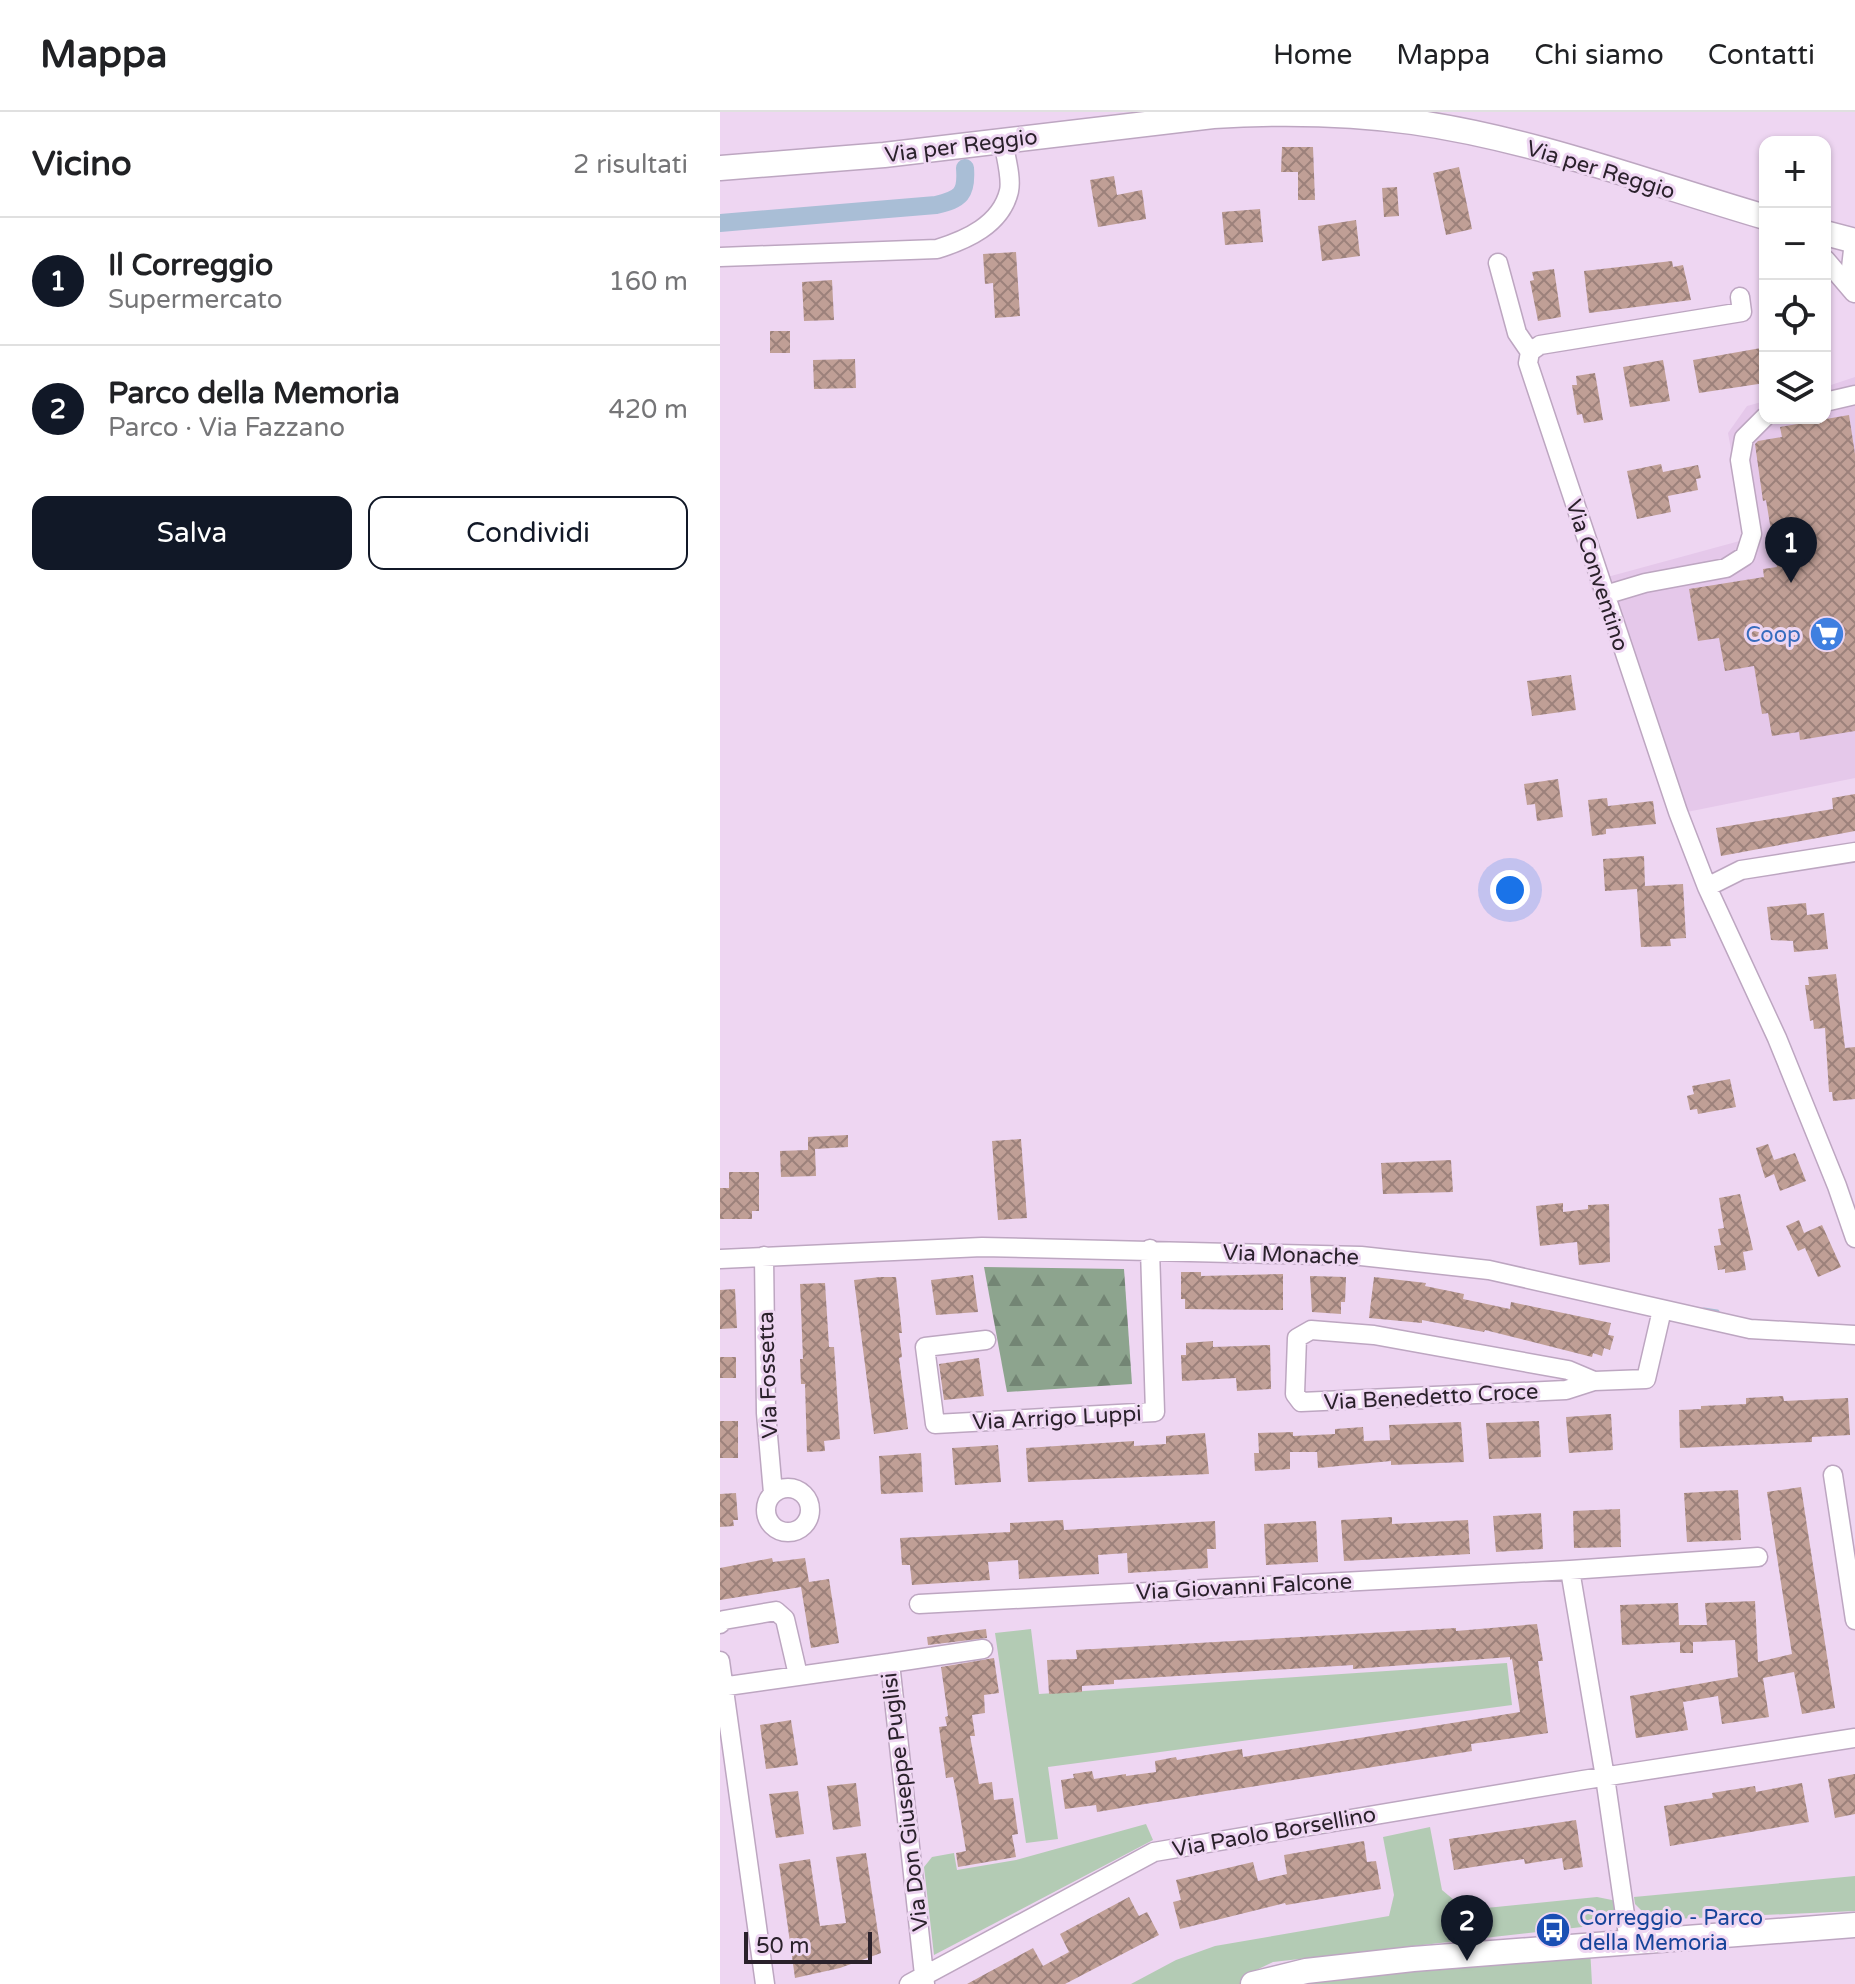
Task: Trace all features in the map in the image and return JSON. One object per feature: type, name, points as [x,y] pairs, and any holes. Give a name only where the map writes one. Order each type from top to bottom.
[{"type":"main road","name":"Via per Reggio","points":[[720,168],[870,156],[1159,121],[1241,114],[1320,115],[1399,120],[1498,138],[1759,215]]},
{"type":"main road","points":[[1831,235],[1855,241]]},
{"type":"main road","points":[[1253,1984],[1285,1974],[1324,1968],[1855,1925]]},
{"type":"street","points":[[720,257],[937,249],[969,239],[999,213],[1010,189],[1003,140]]},
{"type":"street","points":[[1855,241],[1851,268],[1855,293]]},
{"type":"street","name":"Via Conventino","points":[[1498,263],[1517,333],[1530,352],[1528,363],[1678,812],[1707,887],[1846,1185],[1855,1238]]},
{"type":"street","points":[[1831,266],[1855,293]]},
{"type":"street","points":[[1530,352],[1540,345],[1742,312],[1740,297]]},
{"type":"street","points":[[1831,401],[1855,395]]},
{"type":"street","points":[[1605,595],[1645,583],[1726,568],[1745,556],[1752,534],[1740,460],[1744,438],[1759,423]]},
{"type":"street","points":[[1707,887],[1741,870],[1855,852]]},
{"type":"street","name":"Via Monache","points":[[720,1259],[982,1247],[1361,1256],[1489,1270],[1750,1329],[1855,1335]]},
{"type":"street","name":"Via Arrigo Luppi","points":[[986,1340],[925,1347],[935,1424],[1155,1412],[1150,1249]]},
{"type":"street","name":"Via Fossetta","points":[[764,1256],[766,1413],[773,1493]]},
{"type":"street","name":"Via Benedetto Croce","points":[[1594,1381],[1568,1370],[1374,1335],[1311,1330],[1297,1338],[1295,1394],[1301,1402],[1566,1390],[1594,1381],[1646,1379],[1662,1310]]},
{"type":"street","points":[[1833,1475],[1855,1620]]},
{"type":"street","name":"Via Giovanni Falcone","points":[[919,1604],[1570,1570],[1758,1557]]},
{"type":"street","points":[[1570,1570],[1629,1942]]},
{"type":"street","points":[[720,1624],[724,1620],[776,1611],[785,1619],[798,1675]]},
{"type":"street","points":[[890,1663],[983,1649]]},
{"type":"street","points":[[720,1661],[721,1687],[765,1984]]},
{"type":"street","name":"Via Don Giuseppe Puglisi","points":[[721,1687],[890,1663],[919,1982]]},
{"type":"street","name":"Via Paolo Borsellino","points":[[919,1982],[1154,1852],[1855,1738]]},
{"type":"shaded area","points":[[1855,377],[1855,778],[1672,815],[1589,582],[1747,539],[1728,433],[1747,406],[1759,403],[1759,424],[1831,424],[1831,385]]},
{"type":"green space","points":[[984,1267],[1124,1269],[1132,1384],[1007,1392]]},
{"type":"green space","points":[[1031,1629],[1039,1694],[1507,1663],[1512,1705],[1048,1767],[1058,1839],[1026,1843],[995,1633]]},
{"type":"green space","points":[[1146,1824],[1153,1840],[934,1955],[924,1867],[932,1857],[954,1853],[957,1870],[1016,1860]]},
{"type":"green space","points":[[1430,1827],[1442,1890],[1466,1910],[1597,1897],[1617,1901],[1615,1917],[1600,1925],[1273,1962],[1248,1974],[1271,1967],[1590,1947],[1592,1984],[1131,1984],[1176,1960],[1215,1946],[1389,1916],[1394,1895],[1383,1837]]},
{"type":"green space","points":[[1855,1876],[1855,1911],[1651,1920],[1635,1904],[1634,1897]]},
{"type":"building","points":[[1282,147],[1313,147],[1315,200],[1298,200],[1298,172],[1281,172]]},
{"type":"building","points":[[1459,167],[1472,229],[1446,235],[1433,173]]},
{"type":"building","points":[[1114,176],[1117,195],[1142,190],[1146,219],[1098,227],[1090,180]]},
{"type":"building","points":[[1397,187],[1399,216],[1384,217],[1382,188]]},
{"type":"building","points":[[1260,209],[1263,242],[1225,245],[1222,212]]},
{"type":"building","points":[[1356,220],[1360,256],[1322,261],[1318,226]]},
{"type":"building","points":[[1016,252],[1020,316],[995,318],[993,283],[985,284],[983,254]]},
{"type":"building","points":[[1672,261],[1673,267],[1683,265],[1691,300],[1589,313],[1584,271]]},
{"type":"building","points":[[1554,269],[1561,317],[1538,321],[1530,281],[1534,280],[1532,272]]},
{"type":"building","points":[[832,280],[834,320],[804,321],[802,282]]},
{"type":"building","points":[[770,331],[790,331],[790,353],[770,353]]},
{"type":"building","points":[[1759,348],[1759,384],[1699,393],[1693,360]]},
{"type":"building","points":[[855,359],[856,388],[814,389],[813,360]]},
{"type":"building","points":[[1663,360],[1670,401],[1630,407],[1623,367]]},
{"type":"building","points":[[1595,373],[1603,420],[1584,423],[1582,414],[1577,415],[1572,385],[1577,385],[1576,376]]},
{"type":"building","points":[[1849,415],[1855,454],[1855,731],[1800,740],[1799,732],[1772,736],[1768,713],[1762,714],[1754,666],[1725,671],[1719,638],[1698,641],[1689,589],[1764,577],[1763,569],[1777,567],[1755,444],[1782,437],[1780,427],[1831,424],[1831,418]]},
{"type":"building","points":[[1661,464],[1663,472],[1698,465],[1701,478],[1696,479],[1698,490],[1668,496],[1671,512],[1637,519],[1627,471]]},
{"type":"building","points":[[1571,675],[1576,710],[1532,716],[1527,681]]},
{"type":"building","points":[[1558,779],[1563,817],[1537,821],[1535,804],[1527,805],[1524,784]]},
{"type":"building","points":[[1855,794],[1855,831],[1721,856],[1716,828],[1833,809],[1832,798]]},
{"type":"building","points":[[1607,798],[1608,806],[1653,801],[1656,824],[1606,829],[1606,834],[1592,836],[1588,800]]},
{"type":"building","points":[[1644,856],[1645,886],[1683,884],[1686,938],[1670,939],[1671,946],[1641,947],[1637,889],[1605,891],[1603,859]]},
{"type":"building","points":[[1806,903],[1807,915],[1824,913],[1828,949],[1794,952],[1793,941],[1771,940],[1767,907]]},
{"type":"building","points":[[1836,974],[1845,1048],[1855,1047],[1855,1099],[1833,1101],[1832,1092],[1829,1092],[1825,1028],[1814,1029],[1813,1020],[1810,1021],[1805,985],[1809,985],[1808,977]]},
{"type":"building","points":[[1730,1079],[1736,1107],[1698,1114],[1697,1109],[1690,1110],[1687,1096],[1694,1094],[1692,1086]]},
{"type":"building","points":[[848,1135],[848,1147],[815,1149],[816,1176],[781,1177],[780,1151],[808,1150],[808,1137]]},
{"type":"building","points":[[1021,1139],[1027,1218],[998,1220],[992,1141]]},
{"type":"building","points":[[1768,1144],[1774,1160],[1795,1153],[1806,1181],[1780,1191],[1774,1174],[1765,1178],[1756,1148]]},
{"type":"building","points":[[1451,1160],[1453,1192],[1383,1194],[1381,1163]]},
{"type":"building","points":[[729,1172],[759,1172],[759,1211],[752,1211],[752,1219],[720,1219],[720,1188],[729,1188]]},
{"type":"building","points":[[1740,1194],[1753,1250],[1743,1252],[1746,1270],[1725,1273],[1725,1269],[1718,1270],[1714,1246],[1721,1245],[1718,1229],[1724,1228],[1719,1198]]},
{"type":"building","points":[[1563,1203],[1563,1212],[1588,1209],[1588,1205],[1609,1204],[1610,1262],[1579,1265],[1577,1242],[1540,1246],[1536,1206]]},
{"type":"building","points":[[1799,1220],[1804,1233],[1822,1225],[1841,1267],[1818,1277],[1805,1248],[1798,1251],[1786,1226]]},
{"type":"building","points":[[1181,1272],[1201,1272],[1201,1276],[1283,1274],[1283,1310],[1185,1309],[1185,1299],[1181,1299]]},
{"type":"building","points":[[973,1275],[978,1312],[936,1315],[931,1280]]},
{"type":"building","points":[[1310,1276],[1346,1277],[1341,1314],[1312,1312]]},
{"type":"building","points":[[896,1277],[902,1333],[899,1333],[902,1357],[899,1358],[908,1429],[874,1434],[854,1280]]},
{"type":"building","points":[[1374,1277],[1426,1283],[1425,1286],[1464,1294],[1463,1299],[1510,1309],[1511,1302],[1611,1323],[1608,1335],[1614,1336],[1610,1350],[1604,1348],[1602,1356],[1593,1353],[1592,1357],[1485,1330],[1422,1320],[1422,1323],[1369,1318]]},
{"type":"building","points":[[825,1283],[829,1347],[834,1347],[840,1439],[824,1441],[825,1451],[807,1452],[805,1384],[801,1384],[800,1284]]},
{"type":"building","points":[[735,1289],[737,1328],[720,1329],[720,1290]]},
{"type":"building","points":[[1213,1341],[1213,1347],[1270,1345],[1271,1389],[1237,1391],[1236,1378],[1182,1381],[1181,1355],[1186,1355],[1186,1343]]},
{"type":"building","points":[[720,1357],[736,1357],[736,1378],[720,1378]]},
{"type":"building","points":[[979,1358],[984,1396],[944,1400],[939,1364]]},
{"type":"building","points":[[1783,1396],[1784,1401],[1848,1398],[1850,1435],[1812,1437],[1812,1442],[1680,1448],[1679,1410],[1746,1404],[1746,1398]]},
{"type":"building","points":[[1611,1414],[1613,1450],[1569,1453],[1566,1417]]},
{"type":"building","points":[[720,1421],[738,1421],[738,1458],[720,1458]]},
{"type":"building","points":[[1539,1421],[1541,1457],[1489,1459],[1486,1423]]},
{"type":"building","points":[[1461,1422],[1464,1462],[1391,1465],[1391,1461],[1318,1468],[1317,1452],[1290,1452],[1290,1469],[1255,1471],[1254,1453],[1259,1453],[1258,1433],[1293,1432],[1293,1436],[1335,1434],[1335,1429],[1363,1427],[1364,1441],[1390,1440],[1389,1425]]},
{"type":"building","points":[[1205,1433],[1209,1474],[1028,1482],[1026,1448],[1134,1441],[1134,1446],[1166,1444],[1166,1436]]},
{"type":"building","points":[[998,1445],[1001,1482],[955,1485],[952,1448]]},
{"type":"building","points":[[921,1453],[923,1492],[881,1494],[879,1456]]},
{"type":"building","points":[[1801,1487],[1835,1708],[1802,1714],[1794,1672],[1763,1678],[1769,1717],[1722,1724],[1718,1696],[1683,1702],[1688,1730],[1636,1738],[1630,1696],[1738,1677],[1735,1640],[1693,1642],[1693,1653],[1680,1653],[1680,1642],[1622,1645],[1620,1605],[1678,1603],[1679,1625],[1707,1625],[1705,1603],[1755,1601],[1758,1662],[1792,1654],[1767,1492]]},
{"type":"building","points":[[1738,1490],[1741,1540],[1687,1542],[1684,1493]]},
{"type":"building","points":[[736,1493],[738,1520],[733,1520],[734,1526],[720,1527],[720,1494]]},
{"type":"building","points":[[1620,1509],[1621,1547],[1574,1548],[1573,1511]]},
{"type":"building","points":[[1541,1513],[1543,1549],[1496,1552],[1493,1516]]},
{"type":"building","points":[[1392,1517],[1392,1524],[1468,1520],[1470,1554],[1344,1561],[1341,1520]]},
{"type":"building","points":[[1063,1520],[1064,1530],[1215,1521],[1216,1549],[1207,1549],[1208,1568],[1128,1573],[1127,1553],[1098,1555],[1099,1574],[1019,1579],[1018,1560],[988,1562],[990,1580],[912,1585],[910,1565],[902,1565],[900,1538],[1010,1532],[1010,1523]]},
{"type":"building","points":[[1316,1521],[1318,1562],[1266,1565],[1264,1524]]},
{"type":"building","points":[[772,1558],[773,1562],[805,1558],[809,1582],[829,1579],[839,1643],[811,1648],[801,1587],[720,1600],[720,1568]]},
{"type":"building","points":[[1537,1624],[1543,1661],[1538,1661],[1548,1733],[1471,1744],[1472,1751],[1097,1812],[1096,1805],[1065,1809],[1061,1780],[1074,1778],[1073,1774],[1092,1771],[1094,1779],[1156,1772],[1155,1761],[1176,1757],[1177,1760],[1242,1749],[1243,1757],[1520,1712],[1510,1657],[1353,1669],[1353,1665],[1114,1680],[1114,1684],[1082,1686],[1082,1692],[1049,1694],[1047,1660],[1077,1659],[1076,1650],[1456,1628],[1456,1631]]},
{"type":"building","points":[[986,1629],[987,1638],[928,1645],[927,1637]]},
{"type":"building","points":[[994,1658],[999,1693],[984,1695],[985,1713],[972,1715],[975,1736],[970,1736],[979,1784],[992,1782],[994,1800],[1013,1798],[1018,1834],[1012,1835],[1016,1857],[958,1867],[956,1853],[966,1851],[953,1777],[946,1778],[943,1757],[939,1727],[947,1726],[945,1717],[948,1716],[941,1667]]},
{"type":"building","points":[[791,1720],[798,1765],[766,1769],[760,1725]]},
{"type":"building","points":[[1855,1774],[1855,1814],[1835,1818],[1828,1779]]},
{"type":"building","points":[[856,1783],[861,1826],[833,1830],[827,1786]]},
{"type":"building","points":[[1802,1783],[1809,1822],[1670,1846],[1664,1806],[1713,1798],[1712,1793],[1755,1786],[1756,1792]]},
{"type":"building","points":[[798,1791],[804,1834],[776,1838],[769,1794]]},
{"type":"building","points":[[1576,1820],[1583,1867],[1564,1870],[1562,1858],[1525,1864],[1524,1859],[1454,1870],[1449,1839]]},
{"type":"building","points":[[1364,1841],[1367,1862],[1376,1861],[1381,1889],[1285,1903],[1180,1929],[1173,1902],[1181,1900],[1176,1880],[1253,1862],[1258,1881],[1287,1874],[1284,1855]]},
{"type":"building","points":[[866,1853],[881,1953],[840,1968],[795,1978],[779,1864],[810,1859],[820,1926],[846,1923],[836,1857]]},
{"type":"building","points":[[1129,1897],[1139,1916],[1147,1912],[1159,1935],[1065,1984],[967,1984],[1033,1948],[1043,1966],[1069,1952],[1060,1934]]},
{"type":"waterway","points":[[720,223],[936,205],[961,194],[965,184],[965,168]]},
{"type":"waterway","points":[[1704,1310],[1717,1312]]},
{"type":"place","name":"Il Correggio","points":[[1791,583]]},
{"type":"place","name":"Coop","points":[[1827,634]]},
{"type":"place","name":"Correggio - Parco della Memoria","points":[[1553,1930]]},
{"type":"place","name":"Parco della Memoria","points":[[1467,1961]]}]
